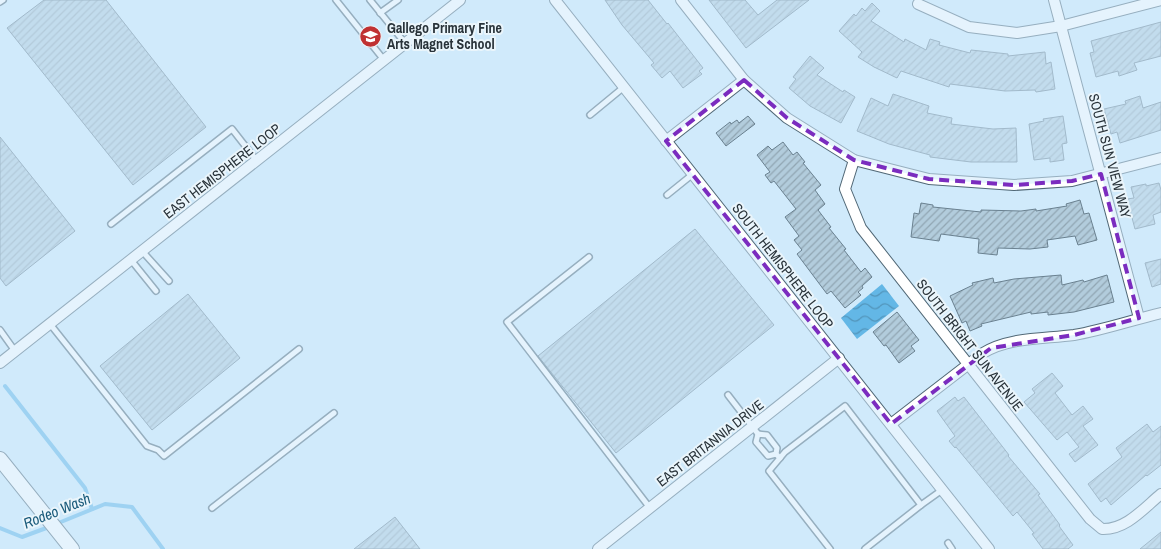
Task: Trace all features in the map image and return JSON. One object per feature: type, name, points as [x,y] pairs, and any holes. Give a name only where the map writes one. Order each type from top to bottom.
[{"type":"main road","points":[[0,459],[44,512],[68,545]]},
{"type":"street","name":"EAST HEMISPHERE LOOP","points":[[0,363],[460,0]]},
{"type":"street","name":"SOUTH HEMISPHERE LOOP","points":[[555,0],[989,549]]},
{"type":"street","points":[[681,0],[744,80],[787,118],[854,160],[929,179],[1014,185],[1072,181],[1161,158]]},
{"type":"street","name":"SOUTH SUN VIEW WAY","points":[[1054,0],[1139,318]]},
{"type":"street","points":[[918,4],[969,26],[1017,33],[1061,26],[1161,0]]},
{"type":"street","points":[[666,141],[744,80]]},
{"type":"street","name":"SOUTH BRIGHT SUN AVENUE","points":[[854,160],[845,189],[861,228],[1090,519],[1108,533],[1126,522],[1161,494]]},
{"type":"street","points":[[890,424],[991,348],[1011,343],[1074,334],[1161,313]]},
{"type":"street","name":"EAST BRITANNIA DRIVE","points":[[598,549],[756,430],[839,358]]},
{"type":"lane","points":[[336,0],[384,60]]},
{"type":"lane","points":[[370,0],[405,43]]},
{"type":"lane","points":[[380,14],[398,0]]},
{"type":"lane","points":[[590,114],[624,87]]},
{"type":"lane","points":[[111,224],[232,130],[257,160]]},
{"type":"lane","points":[[667,195],[693,174]]},
{"type":"lane","points":[[142,251],[169,282]]},
{"type":"lane","points":[[589,257],[507,322],[650,508]]},
{"type":"lane","points":[[131,260],[156,291]]},
{"type":"lane","points":[[50,324],[147,446],[158,450],[164,456],[299,349]]},
{"type":"lane","points":[[0,330],[16,351]]},
{"type":"lane","points":[[728,395],[756,430],[767,435],[777,448],[778,456]]},
{"type":"lane","points":[[830,549],[768,471],[778,456],[844,406],[921,505]]},
{"type":"lane","points":[[212,508],[334,413]]},
{"type":"lane","points":[[756,430],[756,442],[768,456],[778,456]]},
{"type":"lane","points":[[865,549],[943,490]]},
{"type":"lane","points":[[948,543],[952,549]]},
{"type":"highlighted area","points":[[744,80],[787,118],[854,160],[929,179],[1014,185],[1072,181],[1101,174],[1139,318],[1074,335],[991,348],[891,424],[666,141]]},
{"type":"water","points":[[882,284],[899,306],[857,339],[841,318]]},
{"type":"building","points":[[44,0],[106,0],[206,127],[133,185],[7,28]]},
{"type":"building","points":[[605,0],[648,0],[703,68],[699,71],[702,74],[683,88],[670,71],[662,78],[651,65],[654,63],[622,25]]},
{"type":"building","points":[[709,0],[745,0],[758,15],[777,0],[809,0],[746,48]]},
{"type":"building","points":[[872,3],[880,11],[871,21],[904,42],[905,39],[926,50],[930,39],[940,42],[939,45],[970,53],[971,50],[1008,54],[1008,56],[1045,52],[1046,64],[1051,62],[1055,89],[1036,92],[1035,90],[1005,91],[950,84],[949,87],[901,71],[897,78],[858,57],[862,52],[839,31],[854,14],[856,16],[862,8],[865,11]]},
{"type":"building","points":[[1161,22],[1161,56],[1134,63],[1137,70],[1119,76],[1118,71],[1096,77],[1090,53],[1094,52],[1091,41]]},
{"type":"building","points":[[810,56],[824,68],[817,75],[843,92],[844,90],[855,97],[841,123],[810,106],[789,88],[796,79],[793,77]]},
{"type":"building","points":[[893,94],[929,106],[927,113],[952,118],[951,124],[993,129],[1016,128],[1017,162],[971,162],[930,157],[930,155],[889,144],[857,131],[871,98],[888,106]]},
{"type":"building","points":[[1140,96],[1143,108],[1161,102],[1161,130],[1120,143],[1117,132],[1111,134],[1104,109],[1126,104],[1125,101]]},
{"type":"building","points":[[748,116],[755,124],[726,146],[716,133],[730,122],[731,124],[737,120],[739,123]]},
{"type":"building","points":[[1063,116],[1067,143],[1062,144],[1064,160],[1050,162],[1050,158],[1034,160],[1029,124],[1044,121],[1043,119]]},
{"type":"building","points":[[0,137],[75,231],[6,286],[0,278]]},
{"type":"building","points":[[783,142],[793,155],[797,152],[805,162],[803,163],[821,185],[815,190],[825,204],[818,210],[831,227],[829,228],[861,272],[865,268],[872,277],[858,292],[861,295],[845,308],[831,291],[827,294],[797,254],[802,250],[794,240],[799,236],[785,217],[796,209],[774,181],[771,183],[765,175],[770,172],[757,155],[768,146],[772,150]]},
{"type":"building","points":[[1159,183],[1161,190],[1161,212],[1153,215],[1155,224],[1135,229],[1127,199],[1134,198],[1131,187]]},
{"type":"building","points":[[1080,200],[1084,214],[1089,213],[1097,240],[1078,245],[1075,236],[1047,240],[1048,247],[1030,249],[998,248],[997,255],[978,253],[979,239],[941,234],[939,241],[911,237],[914,213],[919,214],[921,203],[933,205],[933,207],[981,212],[981,210],[1021,211],[1036,209],[1036,211],[1067,206],[1066,204]]},
{"type":"building","points":[[695,229],[774,325],[616,453],[538,356]]},
{"type":"building","points":[[1161,259],[1161,284],[1152,287],[1145,263]]},
{"type":"building","points":[[1061,275],[1062,285],[1083,280],[1084,282],[1107,275],[1114,302],[1074,312],[1048,315],[1048,312],[1031,314],[1031,312],[981,324],[982,326],[970,331],[966,321],[962,323],[950,296],[973,285],[972,283],[993,278],[994,283],[1014,279]]},
{"type":"building","points":[[188,294],[240,358],[152,430],[100,366]]},
{"type":"building","points":[[897,312],[919,340],[911,346],[915,351],[899,363],[886,345],[884,346],[873,332]]},
{"type":"building","points":[[1052,373],[1063,386],[1055,393],[1072,415],[1083,406],[1093,419],[1083,426],[1098,445],[1075,462],[1069,454],[1079,447],[1067,432],[1057,440],[1024,402],[1035,393],[1032,389]]},
{"type":"building","points":[[955,397],[958,401],[964,397],[1008,456],[1040,494],[1038,495],[1073,545],[1068,549],[1043,549],[1032,534],[1034,533],[1017,512],[1013,516],[949,441],[955,436],[937,411]]},
{"type":"building","points":[[1147,424],[1153,432],[1161,426],[1161,465],[1146,475],[1111,505],[1106,498],[1101,502],[1088,484],[1122,457],[1116,448]]},
{"type":"building","points":[[395,517],[420,549],[354,549]]},
{"type":"building","points":[[1161,532],[1161,549],[1140,549]]},
{"type":"waterway","points":[[5,386],[85,488],[92,509]]},
{"type":"waterway","name":"Rodeo Wash","points":[[56,524],[105,504],[132,507],[163,549]]},
{"type":"waterway","name":"Rodeo Wash","points":[[0,528],[22,537],[49,527]]},
{"type":"place","name":"Gallego Primary Fine Arts Magnet School","points":[[371,36]]}]
